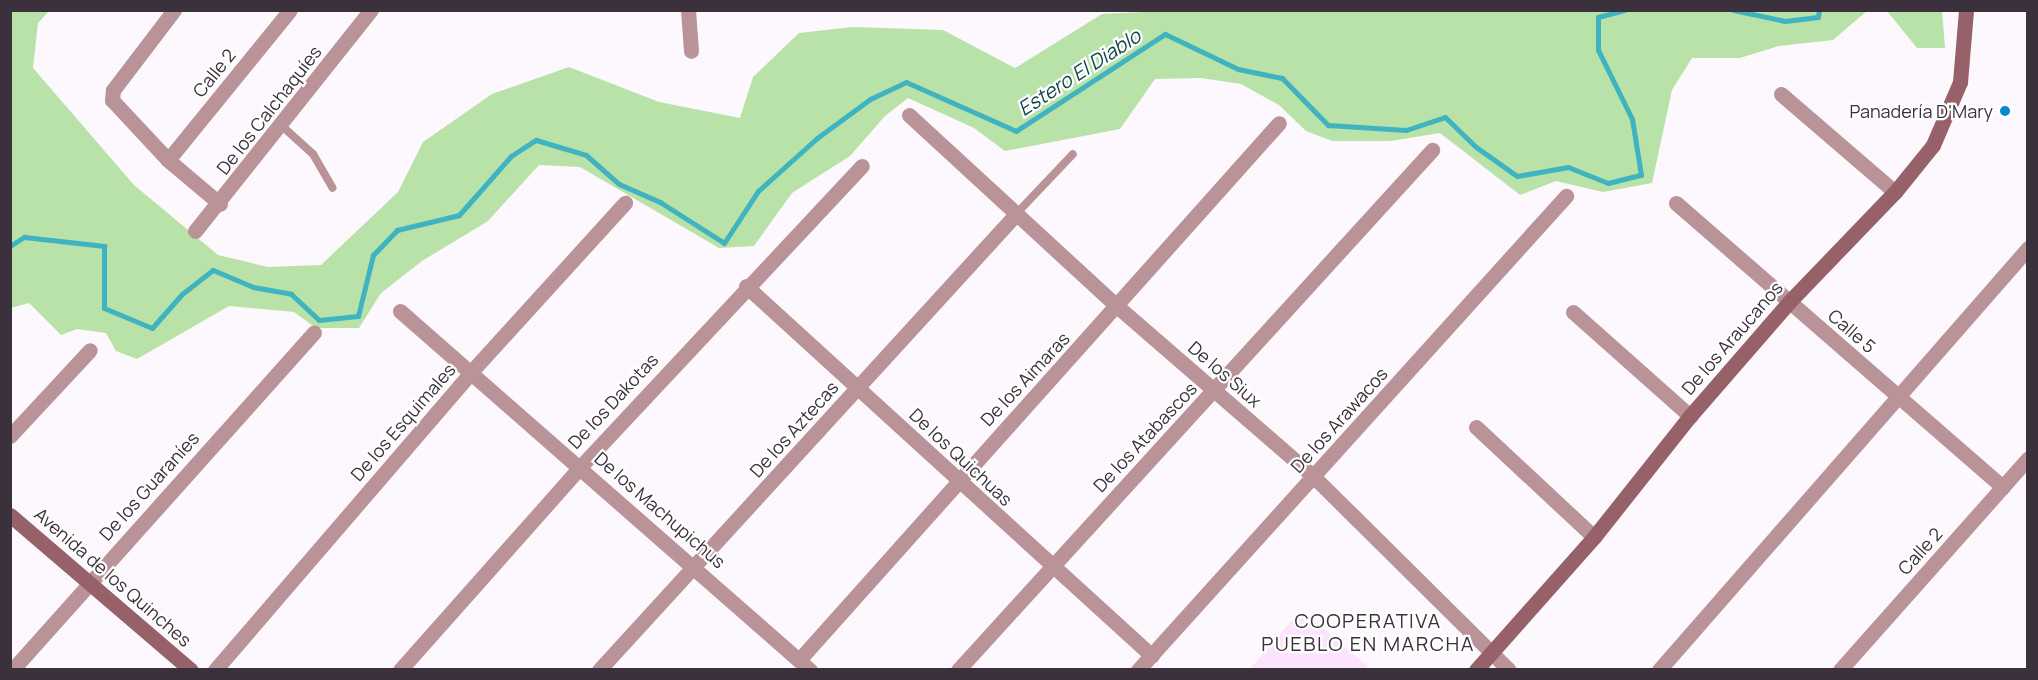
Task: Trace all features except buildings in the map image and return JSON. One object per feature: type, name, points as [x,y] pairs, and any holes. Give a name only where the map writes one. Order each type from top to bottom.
[{"type":"street","points":[[174,10],[113,90],[112,100],[168,160],[220,204]]},
{"type":"street","name":"Calle 2","points":[[168,160],[290,10]]},
{"type":"street","name":"De los Calchaquíes","points":[[195,231],[220,204],[371,10]]},
{"type":"street","points":[[688,10],[691,51]]},
{"type":"street","name":"De los Araucanos","points":[[1476,669],[1594,537],[1690,416],[1789,302],[1895,192],[1934,146],[1960,82],[1967,31],[1966,10]]},
{"type":"street","points":[[1781,94],[1895,192]]},
{"type":"street","name":"De los Siux","points":[[909,115],[1118,307],[1314,477],[1490,654],[1509,669]]},
{"type":"street","name":"De los Aimaras","points":[[805,665],[957,481],[1118,307],[1279,123]]},
{"type":"street","name":"De los Atabascos","points":[[958,669],[1432,150]]},
{"type":"street","name":"De los Dakotas","points":[[400,669],[746,285],[862,166]]},
{"type":"street","name":"De los Arawacos","points":[[1138,669],[1566,196]]},
{"type":"street","name":"De los Esquimales","points":[[215,669],[471,372],[625,203]]},
{"type":"street","name":"Calle 5","points":[[1676,203],[2003,487]]},
{"type":"street","name":"De los Aztecas","points":[[599,669],[696,567],[1017,213]]},
{"type":"street","points":[[1659,669],[1900,398],[2028,248]]},
{"type":"street","name":"De los Quichuas","points":[[746,285],[957,481],[1152,656]]},
{"type":"street","name":"De los Machupichus","points":[[400,311],[581,466],[805,665]]},
{"type":"street","points":[[1573,312],[1690,416]]},
{"type":"street","name":"De los Guaraníes","points":[[14,668],[89,580],[314,332]]},
{"type":"street","points":[[10,436],[90,350]]},
{"type":"street","points":[[1476,427],[1594,537]]},
{"type":"street","name":"Calle 2","points":[[1840,669],[2028,458]]},
{"type":"street","name":"Avenida de los Quinches","points":[[10,515],[191,669]]},
{"type":"lane","points":[[282,126],[313,154],[333,188]]},
{"type":"lane","points":[[1017,213],[1073,154]]},
{"type":"shaded area","points":[[1301,610],[1371,669],[1250,669]]},
{"type":"green space","points":[[1186,10],[1867,11],[1833,40],[1779,46],[1740,58],[1692,58],[1672,90],[1652,183],[1603,192],[1556,181],[1520,195],[1440,133],[1391,141],[1332,141],[1306,131],[1279,105],[1241,84],[1201,78],[1155,79],[1120,129],[1005,151],[974,128],[908,98],[885,116],[850,156],[792,193],[754,246],[719,248],[580,167],[539,165],[488,221],[422,261],[381,293],[359,328],[316,328],[294,312],[229,306],[137,359],[116,351],[106,333],[77,329],[61,335],[29,303],[11,308],[11,11],[49,11],[38,23],[33,68],[134,185],[218,255],[268,267],[321,265],[398,192],[423,142],[492,94],[569,67],[659,102],[740,118],[753,77],[799,33],[852,27],[943,30],[1015,68],[1102,14]]},
{"type":"green space","points":[[1887,11],[1942,11],[1945,48],[1917,48]]},
{"type":"waterway","name":"Estero El Diablo","points":[[10,246],[24,237],[104,246],[104,308],[152,328],[182,294],[213,270],[253,287],[291,294],[319,320],[358,316],[373,255],[397,230],[459,215],[511,156],[536,140],[586,155],[619,184],[660,202],[724,243],[758,191],[817,138],[870,99],[906,82],[1016,131],[1165,34],[1238,69],[1282,78],[1328,125],[1406,130],[1445,117],[1476,147],[1517,176],[1568,167],[1608,183],[1641,175],[1632,119],[1598,50],[1598,17],[1625,10]]},
{"type":"waterway","name":"Estero El Diablo","points":[[1733,10],[1785,21],[1818,17],[1819,10]]},
{"type":"place","name":"Panadería D'Mary","points":[[2005,111]]},
{"type":"district","name":"COOPERATIVA PUEBLO EN MARCHA","points":[[1368,632]]}]
